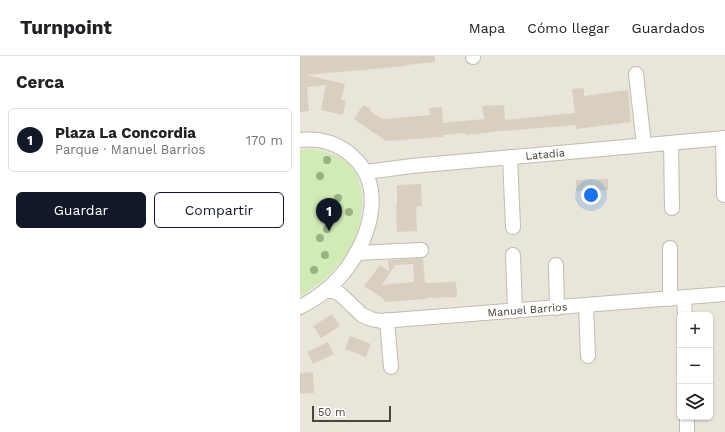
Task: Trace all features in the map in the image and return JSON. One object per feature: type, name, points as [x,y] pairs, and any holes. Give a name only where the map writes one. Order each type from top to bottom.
[{"type":"street","points":[[636,74],[644,145]]},
{"type":"street","points":[[724,138],[724,195]]},
{"type":"street","name":"Latadía","points":[[366,172],[412,166],[724,138]]},
{"type":"street","points":[[300,140],[321,140],[338,146],[353,156],[366,172],[371,184],[372,205],[368,225],[351,262],[340,277],[325,291],[300,307]]},
{"type":"street","points":[[671,143],[672,208]]},
{"type":"street","points":[[510,157],[513,227]]},
{"type":"street","points":[[670,248],[677,298],[683,312]]},
{"type":"street","points":[[356,253],[420,250]]},
{"type":"street","points":[[513,255],[515,311]]},
{"type":"street","points":[[556,265],[557,308]]},
{"type":"street","points":[[340,277],[340,294]]},
{"type":"street","points":[[325,291],[333,291],[340,294]]},
{"type":"street","name":"Manuel Barrios","points":[[340,294],[366,317],[376,320],[387,320],[586,306],[725,294]]},
{"type":"street","points":[[586,306],[588,356]]},
{"type":"street","points":[[387,320],[391,367]]},
{"type":"street","points":[[687,420],[687,432]]},
{"type":"shaded area","points":[[300,56],[725,56],[725,432],[300,432]]},
{"type":"green space","points":[[312,149],[338,157],[346,162],[354,171],[362,196],[362,209],[355,236],[344,258],[324,279],[300,296],[300,150]]},
{"type":"building","points":[[300,56],[435,56],[435,62],[306,75],[345,84],[341,100],[346,101],[343,115],[321,110],[326,85],[307,87],[309,111],[300,112]]},
{"type":"building","points":[[584,88],[584,96],[628,90],[631,122],[576,129],[576,125],[466,135],[465,133],[443,135],[443,137],[386,141],[354,119],[363,105],[371,109],[370,111],[382,119],[430,115],[429,108],[442,107],[443,123],[484,119],[482,106],[491,105],[504,105],[505,120],[575,113],[572,89]]},
{"type":"building","points":[[608,179],[608,190],[576,191],[576,180]]},
{"type":"building","points":[[421,184],[422,206],[416,207],[417,231],[397,232],[397,185]]},
{"type":"building","points":[[423,258],[425,283],[456,282],[457,297],[384,302],[384,299],[364,286],[380,265],[389,271],[388,260]],"holes":[[[413,264],[414,282],[382,285],[395,265]]]},
{"type":"building","points":[[332,314],[340,326],[321,338],[313,326]]},
{"type":"building","points":[[350,336],[371,344],[366,357],[345,349]]},
{"type":"building","points":[[328,342],[334,354],[313,364],[307,352]]},
{"type":"building","points":[[313,372],[314,393],[300,394],[300,373]]},
{"type":"place","name":"Plaza La Concordia","points":[[329,231]]}]
